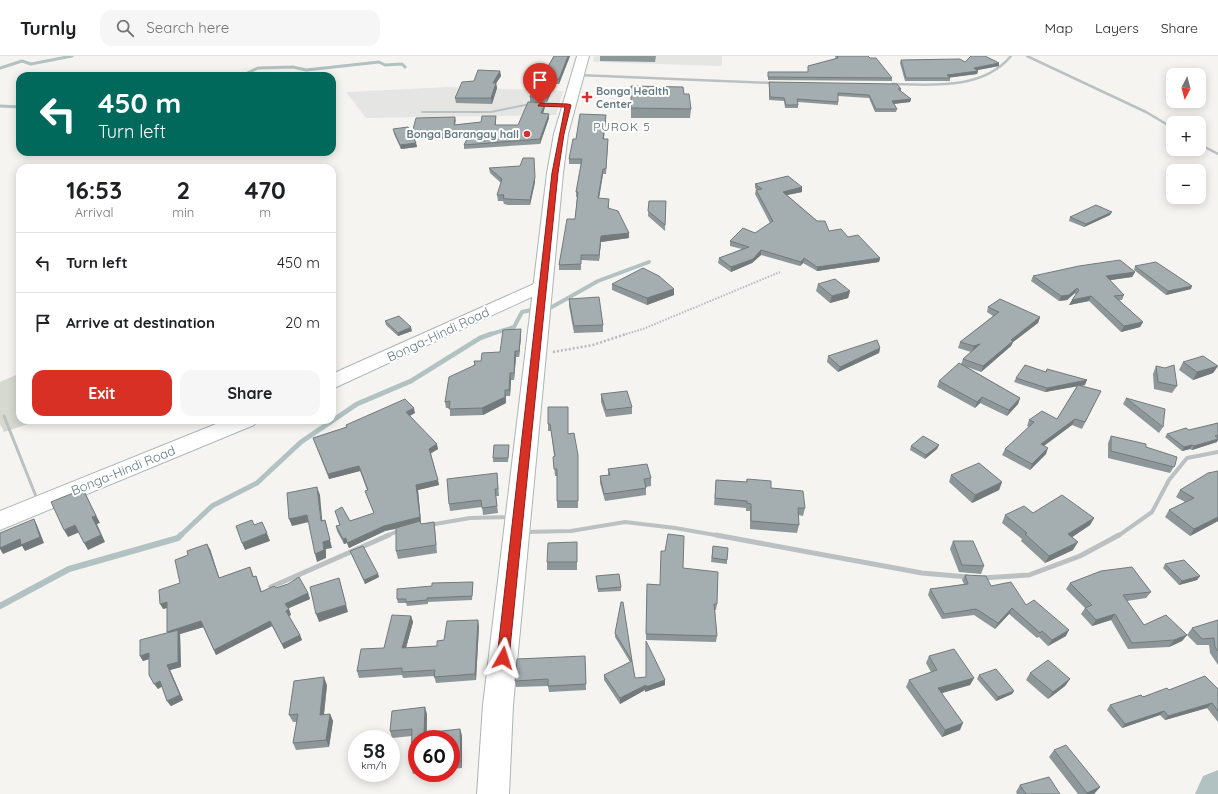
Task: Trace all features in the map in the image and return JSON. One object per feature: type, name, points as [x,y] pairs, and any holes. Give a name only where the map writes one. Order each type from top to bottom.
[{"type":"main road","points":[[493,794],[498,705],[531,409],[555,173],[561,134],[583,56]]},
{"type":"main road","name":"Bonga-Hindi Road","points":[[336,380],[542,300]]},
{"type":"main road","name":"Bonga-Hindi Road","points":[[0,521],[236,424]]},
{"type":"street","points":[[888,84],[956,84],[993,72],[1006,65],[1010,56]]},
{"type":"street","points":[[1026,56],[1146,112],[1166,124]]},
{"type":"street","points":[[577,75],[779,83]]},
{"type":"street","points":[[1206,148],[1218,154]]},
{"type":"street","points":[[426,526],[470,518],[571,531],[625,522],[675,528],[922,573],[982,578],[1029,575],[1080,556],[1117,537],[1152,512],[1169,480],[1187,458],[1218,452]]},
{"type":"street","points":[[271,587],[397,531],[405,529]]},
{"type":"lane","points":[[422,112],[491,112],[502,111],[521,105],[533,104]]},
{"type":"lane","points":[[540,104],[568,105]]},
{"type":"lane","points":[[4,416],[39,505]]},
{"type":"path","points":[[536,355],[593,345],[643,329],[780,272]]},
{"type":"shaded area","points":[[594,56],[722,56],[722,66],[593,62]]},
{"type":"shaded area","points":[[448,87],[563,91],[556,115],[366,118],[346,92]]},
{"type":"shaded area","points":[[16,375],[16,424],[28,424],[4,432],[0,424],[0,382]]},
{"type":"building","points":[[554,56],[568,56],[559,79],[554,79],[547,97],[530,97],[541,72],[545,72]]},
{"type":"building","points":[[837,56],[868,56],[870,58],[876,58],[892,78],[768,77],[768,72],[808,72],[808,66],[838,58]]},
{"type":"building","points":[[971,56],[985,56],[999,63],[974,68],[978,71],[947,75],[950,78],[906,78],[901,60],[960,59],[965,62]]},
{"type":"building","points":[[478,70],[500,71],[493,83],[496,83],[491,98],[455,98],[462,82],[474,81]]},
{"type":"building","points":[[769,82],[897,84],[901,89],[898,89],[911,99],[892,101],[897,109],[876,109],[869,95],[838,93],[838,102],[797,99],[798,105],[786,105],[784,98],[770,97]]},
{"type":"building","points":[[631,86],[683,87],[684,94],[689,94],[691,109],[631,108]]},
{"type":"building","points":[[528,102],[545,103],[541,113],[549,114],[540,139],[464,145],[469,135],[412,134],[416,143],[400,145],[393,129],[408,127],[412,133],[416,118],[455,117],[454,125],[481,122],[482,116],[496,116],[495,125],[518,125]]},
{"type":"building","points":[[580,114],[606,115],[603,139],[608,139],[606,169],[603,169],[598,198],[609,199],[608,208],[618,211],[629,233],[601,236],[599,255],[581,255],[581,264],[559,265],[567,219],[575,219],[578,192],[576,192],[582,159],[569,159],[573,139],[576,139]]},
{"type":"building","points":[[523,158],[534,158],[535,177],[530,200],[507,199],[503,198],[504,195],[497,195],[502,179],[489,168],[520,166]]},
{"type":"building","points":[[788,176],[802,187],[783,192],[817,221],[825,221],[829,231],[841,229],[848,237],[858,235],[880,258],[817,267],[804,258],[801,262],[761,250],[753,259],[731,267],[719,258],[749,247],[730,241],[743,228],[755,233],[773,221],[756,190],[762,189],[755,184]]},
{"type":"building","points":[[649,201],[666,201],[665,225],[648,211]]},
{"type":"building","points":[[1096,205],[1112,212],[1086,224],[1070,217]]},
{"type":"building","points":[[1120,260],[1135,272],[1106,276],[1124,295],[1114,296],[1143,322],[1124,326],[1091,296],[1072,300],[1079,290],[1077,288],[1069,295],[1061,296],[1033,276],[1079,266]]},
{"type":"building","points":[[1156,262],[1192,286],[1168,291],[1135,266]]},
{"type":"building","points":[[643,268],[659,276],[674,289],[647,298],[612,284]]},
{"type":"building","points":[[835,279],[850,291],[832,296],[818,284]]},
{"type":"building","points":[[599,297],[603,325],[574,326],[569,299]]},
{"type":"building","points":[[1000,299],[1040,317],[1011,340],[1013,341],[983,366],[963,359],[980,344],[974,346],[960,342],[999,312],[988,307]]},
{"type":"building","points":[[399,316],[411,327],[398,333],[385,321]]},
{"type":"building","points":[[521,329],[519,351],[515,351],[514,373],[510,373],[509,390],[505,390],[505,397],[482,408],[449,409],[450,401],[445,402],[449,377],[475,365],[474,361],[481,361],[482,353],[500,352],[503,330]]},
{"type":"building","points":[[877,340],[880,348],[840,367],[828,356]]},
{"type":"building","points":[[1203,356],[1218,366],[1197,372],[1183,362]]},
{"type":"building","points":[[959,363],[1020,398],[1009,410],[982,397],[977,402],[939,381]]},
{"type":"building","points":[[1025,365],[1046,372],[1047,369],[1087,380],[1047,388],[1016,378]]},
{"type":"building","points":[[1174,365],[1177,386],[1158,382],[1156,366],[1165,368]]},
{"type":"building","points":[[1078,385],[1101,391],[1085,422],[1075,419],[1041,444],[1048,448],[1032,464],[1005,449],[1034,422],[1029,420],[1042,411],[1057,419]]},
{"type":"building","points":[[627,391],[632,407],[606,410],[601,394]]},
{"type":"building","points":[[1126,398],[1165,409],[1163,427]]},
{"type":"building","points":[[405,399],[414,408],[406,412],[437,444],[429,449],[438,480],[416,485],[420,517],[384,526],[347,543],[346,538],[343,539],[336,526],[340,525],[335,511],[342,507],[350,521],[374,513],[365,491],[368,490],[359,466],[328,474],[313,438],[347,427],[346,425]]},
{"type":"building","points":[[548,407],[568,407],[568,434],[574,433],[578,455],[578,501],[557,501],[557,469],[554,469],[553,457],[555,456],[550,424],[548,424]]},
{"type":"building","points":[[1218,423],[1218,435],[1215,436],[1218,439],[1194,446],[1184,447],[1167,434],[1186,428],[1189,430]]},
{"type":"building","points":[[923,436],[939,445],[926,455],[911,446]]},
{"type":"building","points":[[1111,436],[1146,444],[1146,447],[1177,457],[1175,465],[1174,467],[1111,451]]},
{"type":"building","points":[[494,445],[509,445],[508,458],[493,458]]},
{"type":"building","points":[[979,463],[1002,482],[975,495],[951,475]]},
{"type":"building","points":[[647,464],[651,478],[644,479],[646,488],[604,494],[600,476],[610,475],[608,469]]},
{"type":"building","points":[[1218,471],[1218,517],[1194,529],[1169,510],[1194,498],[1180,490],[1208,473]]},
{"type":"building","points":[[497,473],[498,489],[495,489],[497,506],[482,508],[481,500],[449,504],[447,479]]},
{"type":"building","points":[[747,479],[771,481],[771,488],[803,491],[805,508],[798,508],[799,525],[751,521],[751,504],[747,503],[747,501],[715,498],[716,480],[747,482]]},
{"type":"building","points":[[317,487],[321,521],[325,520],[330,540],[323,542],[324,550],[315,554],[307,515],[289,519],[287,493]]},
{"type":"building","points":[[83,489],[96,516],[92,517],[101,535],[84,543],[75,525],[64,530],[51,502]]},
{"type":"building","points":[[1062,495],[1094,518],[1068,534],[1078,542],[1049,556],[1025,534],[1027,533],[1005,515],[1024,506],[1033,513]]},
{"type":"building","points":[[34,519],[40,537],[21,545],[20,539],[0,548],[0,533]]},
{"type":"building","points":[[252,520],[254,525],[262,522],[267,533],[242,543],[236,526]]},
{"type":"building","points":[[420,521],[421,524],[434,522],[436,545],[396,551],[396,528]]},
{"type":"building","points":[[668,534],[684,536],[683,568],[718,572],[717,604],[714,604],[717,636],[646,634],[647,584],[660,585],[661,551],[665,551]]},
{"type":"building","points":[[953,541],[973,541],[984,566],[962,565]]},
{"type":"building","points":[[577,542],[577,562],[547,562],[548,543]]},
{"type":"building","points":[[207,544],[219,578],[250,567],[253,577],[256,576],[261,592],[274,586],[276,588],[288,584],[299,577],[308,593],[285,604],[289,609],[286,611],[300,635],[282,644],[270,621],[214,650],[201,621],[167,632],[167,602],[160,604],[159,590],[180,583],[175,560],[188,555],[187,551]]},
{"type":"building","points":[[363,546],[378,574],[364,580],[350,551]]},
{"type":"building","points":[[713,546],[728,548],[727,560],[712,558]]},
{"type":"building","points":[[1184,560],[1200,576],[1182,581],[1165,564]]},
{"type":"building","points":[[1132,567],[1151,592],[1123,595],[1144,625],[1166,615],[1187,635],[1174,640],[1132,643],[1115,614],[1096,620],[1085,608],[1092,605],[1070,583],[1101,571]]},
{"type":"building","points":[[619,574],[621,587],[598,589],[596,576]]},
{"type":"building","points":[[965,575],[986,576],[991,586],[1011,582],[1026,605],[1034,600],[1069,630],[1052,640],[1042,631],[1040,633],[1012,608],[998,623],[976,609],[944,614],[930,589],[968,584]]},
{"type":"building","points":[[339,578],[346,605],[316,614],[310,587]]},
{"type":"building","points":[[473,582],[472,596],[427,598],[427,600],[406,602],[406,599],[397,599],[397,589],[432,586],[432,583]]},
{"type":"building","points":[[621,602],[623,602],[632,661],[615,633]]},
{"type":"building","points":[[392,615],[411,616],[402,648],[437,646],[437,641],[444,640],[447,621],[478,620],[475,674],[434,677],[435,670],[402,672],[402,668],[357,671],[361,649],[384,648]]},
{"type":"building","points":[[1218,620],[1218,651],[1215,647],[1214,638],[1202,639],[1192,628]]},
{"type":"building","points":[[178,630],[178,662],[167,665],[180,695],[167,701],[160,681],[154,684],[149,675],[149,653],[140,656],[140,640]]},
{"type":"building","points":[[646,641],[665,680],[646,687],[646,685],[620,698],[604,675],[632,661],[635,678],[646,677]]},
{"type":"building","points":[[954,649],[974,678],[938,688],[963,723],[945,730],[909,680],[937,670],[929,656]]},
{"type":"building","points":[[585,656],[586,684],[548,686],[548,679],[515,681],[517,659]]},
{"type":"building","points":[[1048,660],[1070,679],[1053,692],[1030,673]]},
{"type":"building","points":[[996,669],[1014,691],[998,697],[979,675]]},
{"type":"building","points":[[1205,676],[1218,689],[1218,711],[1212,703],[1168,716],[1164,711],[1125,724],[1110,705],[1141,695],[1143,697],[1167,688],[1169,690]]},
{"type":"building","points":[[324,677],[320,715],[330,714],[326,740],[293,743],[298,714],[289,715],[294,681]]},
{"type":"building","points":[[425,707],[424,730],[390,730],[392,711]]},
{"type":"building","points":[[460,729],[461,761],[460,730],[451,730]]},
{"type":"building","points":[[1066,745],[1100,787],[1087,793],[1054,750]]},
{"type":"building","points":[[1049,777],[1060,794],[1026,794],[1020,785]]},
{"type":"waterway","points":[[0,68],[22,61],[31,64],[72,56]]},
{"type":"waterway","points":[[250,72],[258,68],[293,67],[306,70],[379,62],[385,65],[402,64],[405,67]]},
{"type":"waterway","points":[[0,106],[16,107]]},
{"type":"waterway","points":[[544,308],[552,307],[598,281],[649,262]]},
{"type":"waterway","points":[[490,334],[514,327],[522,312],[536,309]]},
{"type":"waterway","points":[[336,418],[357,404],[411,381],[480,338],[490,334]]},
{"type":"waterway","points":[[180,536],[212,506],[257,483],[301,442],[328,424]]},
{"type":"waterway","points":[[0,606],[69,569],[178,538],[180,536]]},
{"type":"place","name":"Bonga Health Center","points":[[587,97]]},
{"type":"place","name":"Bonga Barangay hall","points":[[527,134]]},
{"type":"district","name":"PUROK 5","points":[[622,127]]},
{"type":"route","points":[[503,658],[555,173],[561,134],[568,105],[540,104]]}]
